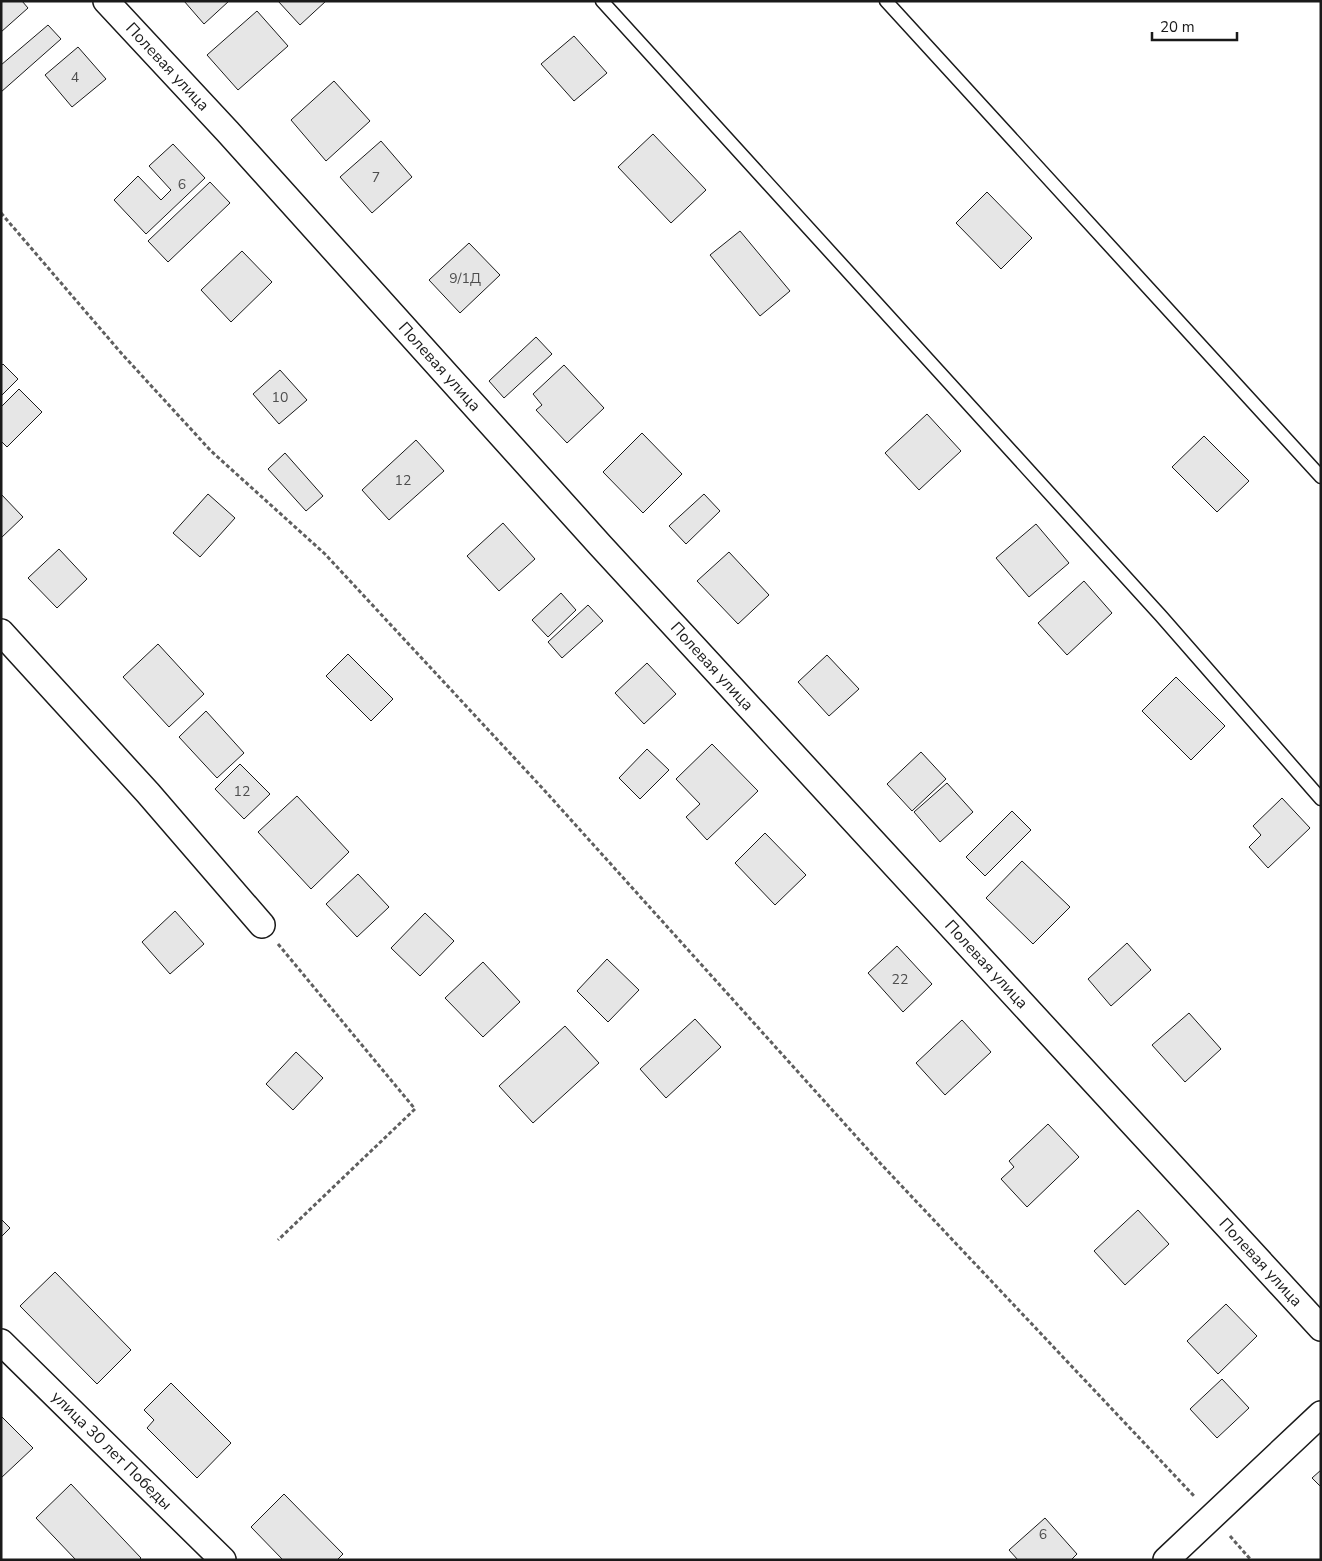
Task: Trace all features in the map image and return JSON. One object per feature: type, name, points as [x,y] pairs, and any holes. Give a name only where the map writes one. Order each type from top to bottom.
[{"type":"street","name":"Полевая улица","points":[[106,1],[228,132],[620,567],[1321,1328]]},
{"type":"street","points":[[1,632],[148,793],[262,925]]},
{"type":"street","name":"улица 30 лет Победы","points":[[1,1342],[223,1560]]},
{"type":"street","points":[[1166,1560],[1321,1414]]},
{"type":"lane","points":[[602,1],[1162,616],[1321,799]]},
{"type":"lane","points":[[886,1],[1321,477]]},
{"type":"path","points":[[1,213],[122,354],[211,451],[326,554],[545,791],[880,1163],[1213,1516],[1251,1560]]},
{"type":"path","points":[[262,925],[415,1109],[278,1240]]},
{"type":"building","points":[[1,1],[22,1],[28,8],[1,32]]},
{"type":"building","points":[[184,1],[229,1],[204,24]]},
{"type":"building","points":[[278,1],[326,1],[300,25]]},
{"type":"building","points":[[257,11],[288,46],[238,90],[207,55]]},
{"type":"building","points":[[48,25],[61,39],[1,92],[1,65]]},
{"type":"building","points":[[574,36],[607,73],[574,101],[541,64]]},
{"type":"building","points":[[78,47],[106,79],[72,107],[45,75]]},
{"type":"building","points":[[334,81],[370,121],[326,161],[291,120]]},
{"type":"building","points":[[653,134],[706,190],[671,223],[618,167]]},
{"type":"building","points":[[381,141],[412,177],[372,213],[340,177]]},
{"type":"building","points":[[173,144],[205,178],[146,234],[114,200],[138,176],[161,200],[171,190],[149,166]]},
{"type":"building","points":[[210,182],[230,203],[168,262],[148,241]]},
{"type":"building","points":[[987,192],[1032,238],[1001,269],[956,223]]},
{"type":"building","points":[[740,231],[790,291],[760,316],[710,255]]},
{"type":"building","points":[[469,243],[500,275],[460,313],[429,280]]},
{"type":"building","points":[[242,251],[272,282],[231,322],[201,290]]},
{"type":"building","points":[[536,337],[552,354],[504,398],[489,381]]},
{"type":"building","points":[[3,364],[18,379],[1,396],[1,366]]},
{"type":"building","points":[[564,365],[604,408],[567,443],[536,410],[542,405],[533,394]]},
{"type":"building","points":[[280,370],[307,400],[279,424],[253,394]]},
{"type":"building","points":[[19,389],[42,412],[7,447],[1,441],[1,407]]},
{"type":"building","points":[[927,414],[961,451],[919,490],[885,453]]},
{"type":"building","points":[[642,433],[682,474],[643,513],[603,472]]},
{"type":"building","points":[[1204,436],[1249,481],[1217,512],[1172,467]]},
{"type":"building","points":[[416,440],[444,471],[389,520],[362,490]]},
{"type":"building","points":[[285,453],[323,496],[306,511],[268,469]]},
{"type":"building","points":[[1,494],[23,517],[1,538]]},
{"type":"building","points":[[208,494],[235,518],[200,557],[173,533]]},
{"type":"building","points":[[704,494],[720,511],[686,544],[669,526]]},
{"type":"building","points":[[503,523],[535,559],[499,591],[467,556]]},
{"type":"building","points":[[1036,524],[1069,563],[1029,597],[996,558]]},
{"type":"building","points":[[59,549],[87,579],[57,608],[28,578]]},
{"type":"building","points":[[729,552],[769,595],[738,624],[697,581]]},
{"type":"building","points":[[1084,581],[1112,613],[1067,655],[1038,623]]},
{"type":"building","points":[[561,593],[576,610],[548,637],[532,620]]},
{"type":"building","points":[[588,605],[603,621],[562,658],[548,642]]},
{"type":"building","points":[[158,644],[204,694],[169,727],[123,677]]},
{"type":"building","points":[[348,654],[393,699],[371,721],[326,676]]},
{"type":"building","points":[[827,655],[859,689],[829,716],[798,682]]},
{"type":"building","points":[[647,663],[676,694],[644,724],[615,693]]},
{"type":"building","points":[[1176,677],[1225,726],[1191,760],[1142,711]]},
{"type":"building","points":[[206,711],[244,753],[217,778],[179,737]]},
{"type":"building","points":[[712,744],[758,791],[707,840],[686,817],[700,804],[676,779]]},
{"type":"building","points":[[647,749],[669,770],[640,799],[619,778]]},
{"type":"building","points":[[921,752],[946,779],[912,811],[887,784]]},
{"type":"building","points":[[240,764],[270,794],[244,819],[215,789]]},
{"type":"building","points":[[947,783],[973,812],[940,842],[914,812]]},
{"type":"building","points":[[297,796],[349,852],[311,889],[258,832]]},
{"type":"building","points":[[1282,798],[1310,828],[1268,868],[1249,847],[1261,835],[1253,826]]},
{"type":"building","points":[[1012,811],[1031,830],[985,876],[966,857]]},
{"type":"building","points":[[765,833],[806,875],[775,905],[735,863]]},
{"type":"building","points":[[1022,861],[1070,907],[1033,944],[986,898]]},
{"type":"building","points":[[358,874],[389,907],[357,937],[326,904]]},
{"type":"building","points":[[175,911],[204,944],[170,974],[142,942]]},
{"type":"building","points":[[425,913],[454,941],[420,976],[391,948]]},
{"type":"building","points":[[1127,943],[1151,970],[1111,1006],[1088,979]]},
{"type":"building","points":[[897,946],[932,984],[903,1012],[868,973]]},
{"type":"building","points":[[607,959],[639,990],[608,1022],[577,991]]},
{"type":"building","points":[[483,962],[520,1002],[483,1037],[445,998]]},
{"type":"building","points":[[1189,1013],[1221,1049],[1185,1082],[1152,1045]]},
{"type":"building","points":[[695,1019],[721,1047],[666,1098],[640,1069]]},
{"type":"building","points":[[962,1020],[991,1052],[945,1095],[916,1063]]},
{"type":"building","points":[[565,1026],[599,1063],[533,1123],[499,1086]]},
{"type":"building","points":[[296,1052],[323,1078],[293,1110],[266,1084]]},
{"type":"building","points":[[1048,1124],[1079,1157],[1027,1207],[1001,1179],[1014,1167],[1009,1161]]},
{"type":"building","points":[[1138,1210],[1169,1244],[1125,1285],[1094,1251]]},
{"type":"building","points":[[1,1219],[10,1228],[1,1237]]},
{"type":"building","points":[[55,1272],[131,1350],[97,1384],[20,1306]]},
{"type":"building","points":[[1226,1304],[1257,1336],[1218,1374],[1187,1341]]},
{"type":"building","points":[[1222,1379],[1249,1408],[1217,1438],[1190,1409]]},
{"type":"building","points":[[171,1383],[231,1443],[197,1478],[147,1428],[154,1420],[144,1410]]},
{"type":"building","points":[[1,1416],[33,1448],[1,1478]]},
{"type":"building","points":[[1321,1470],[1321,1487],[1312,1478]]},
{"type":"building","points":[[71,1484],[141,1558],[139,1560],[76,1560],[36,1518]]},
{"type":"building","points":[[284,1494],[343,1554],[337,1560],[283,1560],[251,1527]]},
{"type":"building","points":[[1045,1518],[1077,1554],[1071,1560],[1018,1560],[1009,1550]]}]
